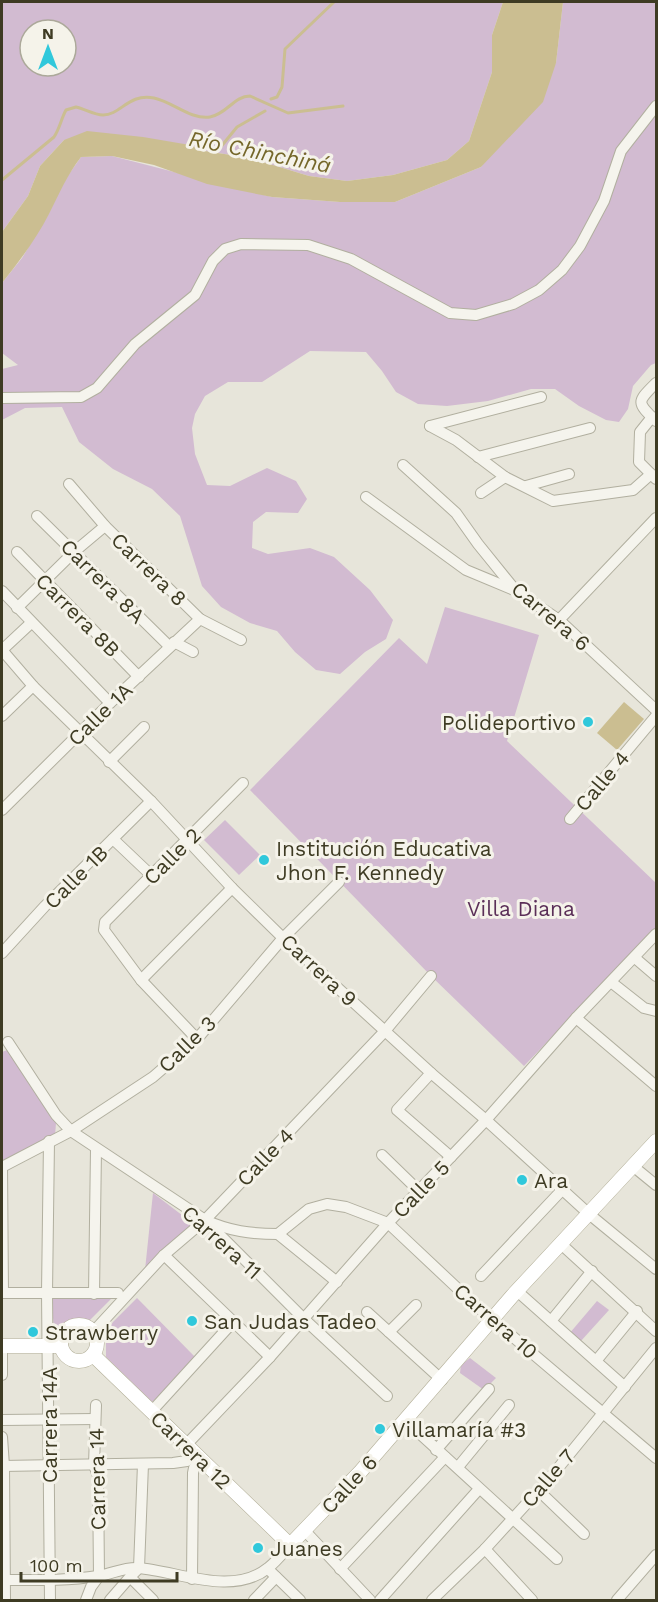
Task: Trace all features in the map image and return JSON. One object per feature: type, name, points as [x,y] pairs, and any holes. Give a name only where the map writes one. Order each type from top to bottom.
[{"type":"main road","name":"Calle 6","points":[[290,1545],[406,1421],[492,1319],[656,1143]]},
{"type":"main road","points":[[2,1347],[54,1346],[68,1358],[74,1360],[87,1359],[93,1355],[98,1344],[94,1331],[80,1324],[65,1331],[54,1346]]},
{"type":"main road","name":"Carrera 12","points":[[93,1355],[290,1545]]},
{"type":"street","points":[[2,398],[81,397],[97,388],[135,344],[195,295],[213,261],[225,249],[242,244],[308,245],[351,259],[450,313],[476,315],[513,304],[539,290],[562,270],[580,246],[604,201],[621,152],[657,106]]},
{"type":"street","points":[[541,397],[430,426],[456,440],[505,477],[554,501],[633,490],[654,477],[639,462],[638,444],[640,432],[654,419],[641,407],[641,398],[657,383]]},
{"type":"street","points":[[478,457],[591,428]]},
{"type":"street","name":"Carrera 6","points":[[404,465],[456,513],[516,591],[559,620],[657,710]]},
{"type":"street","points":[[526,486],[569,474]]},
{"type":"street","points":[[481,493],[505,477]]},
{"type":"street","name":"Carrera 8","points":[[69,484],[105,526],[200,619],[241,640]]},
{"type":"street","points":[[366,497],[466,570],[516,591]]},
{"type":"street","name":"Carrera 8A","points":[[38,516],[172,644],[193,652]]},
{"type":"street","points":[[559,620],[657,518]]},
{"type":"street","points":[[17,608],[74,552],[105,526]]},
{"type":"street","name":"Carrera 8B","points":[[17,552],[139,677]]},
{"type":"street","points":[[2,591],[110,703]]},
{"type":"street","name":"Calle 1A","points":[[2,810],[110,703],[200,619]]},
{"type":"street","points":[[2,650],[31,623]]},
{"type":"street","name":"Carrera 9","points":[[2,650],[33,686],[151,801],[232,888],[283,938],[589,1214],[654,1262]]},
{"type":"street","points":[[2,716],[33,686]]},
{"type":"street","name":"Calle 4","points":[[570,819],[657,716]]},
{"type":"street","points":[[109,762],[144,727]]},
{"type":"street","name":"Calle 2","points":[[141,980],[104,930],[105,922],[243,783]]},
{"type":"street","name":"Calle 1B","points":[[2,953],[151,801]]},
{"type":"street","points":[[113,839],[152,876]]},
{"type":"street","name":"Calle 3","points":[[2,1166],[71,1131],[153,1077],[197,1039],[283,938],[339,882]]},
{"type":"street","points":[[197,1039],[141,980],[232,888]]},
{"type":"street","name":"Calle 5","points":[[186,1445],[270,1357],[388,1223],[486,1120],[576,1018],[657,934]]},
{"type":"street","points":[[635,958],[656,976]]},
{"type":"street","name":"Calle 4","points":[[94,1331],[164,1255],[205,1220],[385,1031],[431,976]]},
{"type":"street","points":[[611,981],[644,1008],[657,1011]]},
{"type":"street","points":[[576,1018],[657,1086]]},
{"type":"street","name":"Carrera 11","points":[[8,1042],[57,1115],[71,1131],[205,1220],[304,1319],[387,1396]]},
{"type":"street","points":[[431,1073],[397,1110],[451,1157]]},
{"type":"street","name":"Carrera 14A","points":[[49,1141],[47,1293],[54,1346],[48,1466],[50,1600]]},
{"type":"street","points":[[94,1294],[96,1149]]},
{"type":"street","points":[[382,1155],[419,1191]]},
{"type":"street","points":[[2,1166],[2,1293],[118,1293]]},
{"type":"street","points":[[634,1167],[657,1185]]},
{"type":"street","points":[[481,1276],[562,1190]]},
{"type":"street","name":"Carrera 10","points":[[278,1234],[309,1209],[327,1204],[346,1207],[388,1223],[492,1319],[657,1458]]},
{"type":"street","points":[[205,1220],[242,1233],[278,1234],[337,1282]]},
{"type":"street","points":[[561,1244],[657,1331]]},
{"type":"street","points":[[164,1255],[270,1357]]},
{"type":"street","points":[[551,1321],[592,1271]]},
{"type":"street","points":[[517,1292],[625,1387]]},
{"type":"street","points":[[389,1332],[416,1305]]},
{"type":"street","points":[[596,1361],[636,1311]]},
{"type":"street","points":[[367,1312],[442,1380]]},
{"type":"street","points":[[151,1412],[234,1321]]},
{"type":"street","points":[[2,1347],[2,1375]]},
{"type":"street","name":"Calle 7","points":[[432,1600],[512,1520],[657,1348]]},
{"type":"street","points":[[340,1569],[441,1453],[489,1389]]},
{"type":"street","name":"Carrera 14","points":[[96,1405],[94,1465],[98,1476],[99,1576]]},
{"type":"street","points":[[458,1467],[509,1406]]},
{"type":"street","points":[[2,1420],[95,1419]]},
{"type":"street","points":[[406,1421],[557,1559]]},
{"type":"street","points":[[2,1437],[5,1600]]},
{"type":"street","points":[[3,1466],[143,1464],[199,1458]]},
{"type":"street","points":[[192,1580],[193,1473],[199,1458]]},
{"type":"street","points":[[110,1600],[138,1568],[143,1464]]},
{"type":"street","points":[[380,1600],[479,1489]]},
{"type":"street","points":[[538,1490],[584,1534]]},
{"type":"street","points":[[305,1531],[370,1600]]},
{"type":"street","name":"Calle 6","points":[[3,1580],[50,1580],[99,1576],[124,1569],[138,1568],[192,1580],[234,1581],[249,1578],[268,1569],[290,1545]]},
{"type":"street","points":[[485,1549],[531,1600]]},
{"type":"street","points":[[617,1600],[657,1555]]},
{"type":"street","points":[[443,1600],[465,1567]]},
{"type":"street","points":[[268,1569],[300,1600]]},
{"type":"street","points":[[86,1600],[99,1576]]},
{"type":"street","points":[[130,1577],[153,1600]]},
{"type":"street","points":[[254,1600],[276,1577]]},
{"type":"street","points":[[91,1587],[94,1600]]},
{"type":"green space","points":[[2,2],[503,2],[492,35],[492,72],[469,141],[447,160],[393,175],[347,181],[309,176],[250,158],[205,151],[190,145],[64,140],[40,166],[28,196],[2,232]]},
{"type":"green space","points":[[563,2],[656,2],[656,363],[651,365],[633,386],[628,409],[619,422],[606,420],[579,406],[555,389],[531,389],[488,401],[447,406],[418,404],[396,392],[366,352],[310,351],[262,382],[228,382],[205,396],[195,414],[192,428],[195,454],[207,485],[230,486],[267,468],[296,481],[307,499],[298,513],[266,512],[253,522],[252,548],[268,554],[310,548],[334,557],[370,590],[393,620],[386,639],[365,652],[340,674],[316,670],[295,652],[277,631],[250,623],[221,607],[202,586],[180,516],[152,489],[113,469],[79,442],[62,407],[25,408],[2,420],[2,369],[18,365],[2,353],[2,283],[22,258],[48,215],[64,181],[81,157],[112,156],[272,197],[340,202],[395,202],[481,167],[556,63]]},
{"type":"green space","name":"Villa Diana","points":[[445,607],[539,635],[507,741],[656,883],[656,929],[524,1066],[431,976],[250,790],[399,638],[427,664]]},
{"type":"green space","points":[[225,820],[260,855],[239,875],[204,840]]},
{"type":"green space","points":[[10,1049],[56,1123],[55,1136],[2,1164],[2,1052]]},
{"type":"green space","points":[[153,1193],[195,1225],[145,1270]]},
{"type":"green space","points":[[114,1296],[89,1321],[76,1320],[54,1328],[51,1297]]},
{"type":"green space","points":[[137,1298],[197,1359],[152,1402],[106,1357],[106,1333],[113,1322]]},
{"type":"green space","points":[[597,1301],[609,1310],[580,1342],[569,1334]]},
{"type":"green space","points":[[470,1358],[496,1378],[484,1390],[460,1373],[461,1365]]},
{"type":"shaded area","points":[[503,2],[563,2],[556,63],[543,102],[481,167],[395,202],[340,202],[272,197],[207,184],[154,165],[112,156],[81,157],[67,178],[39,232],[2,283],[2,232],[28,196],[40,166],[64,140],[87,131],[190,145],[205,151],[250,158],[309,176],[347,181],[393,175],[447,160],[469,141],[492,72],[492,35]]},
{"type":"shaded area","points":[[624,702],[644,719],[617,750],[597,733]]},
{"type":"waterway","points":[[271,99],[277,97],[282,87],[285,49],[334,2]]},
{"type":"waterway","name":"Río Chinchiná","points":[[2,180],[54,137],[66,110],[76,107],[103,115],[115,112],[131,101],[145,97],[168,103],[196,116],[210,117],[239,99],[250,96],[288,113],[343,106]]},
{"type":"waterway","name":"Río Chinchiná","points":[[215,154],[237,127],[265,111]]},
{"type":"place","name":"Polideportivo","points":[[588,722]]},
{"type":"place","name":"Institución Educativa Jhon F. Kennedy","points":[[264,860]]},
{"type":"place","name":"Ara","points":[[522,1180]]},
{"type":"place","name":"San Judas Tadeo","points":[[192,1321]]},
{"type":"place","name":"Strawberry","points":[[33,1332]]},
{"type":"place","name":"Villamaría #3","points":[[380,1429]]},
{"type":"place","name":"Juanes","points":[[258,1548]]}]
